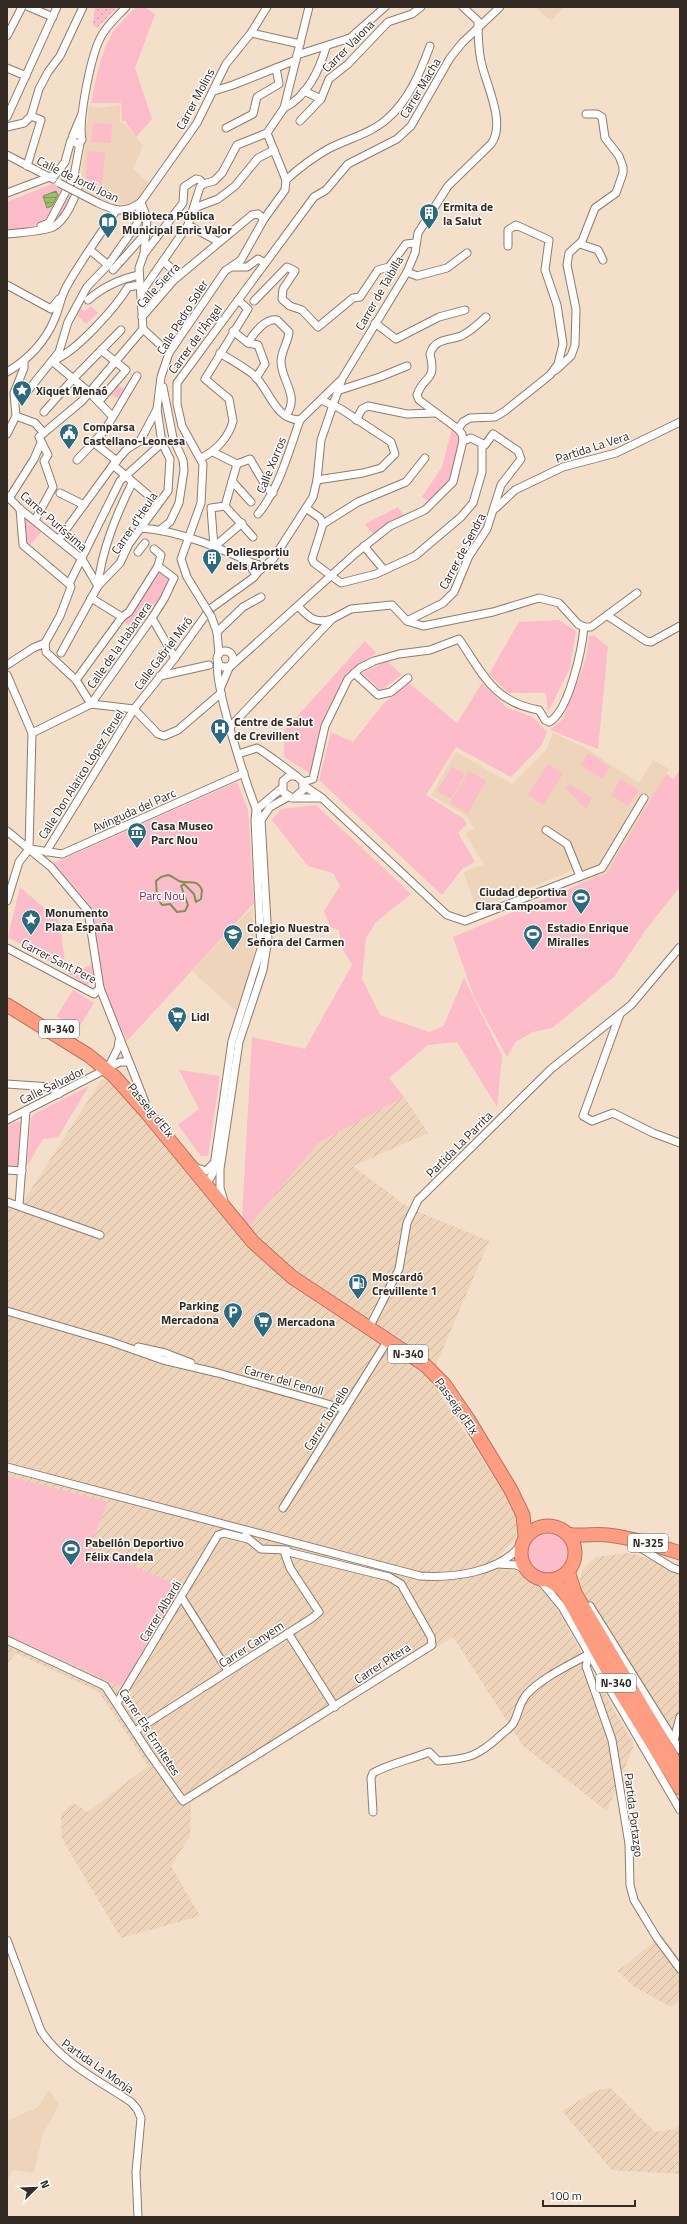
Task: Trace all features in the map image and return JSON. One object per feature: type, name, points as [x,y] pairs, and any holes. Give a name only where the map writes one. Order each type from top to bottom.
[{"type":"highway","name":"Passeig d'Elx","points":[[7,997],[92,1050],[110,1066],[145,1102],[253,1242],[267,1255],[292,1277],[425,1365],[444,1384],[468,1419],[511,1490]]},
{"type":"highway","name":"Passeig d'Elx","points":[[7,1006],[88,1055],[110,1066],[147,1113],[224,1201],[267,1255]]},
{"type":"highway","name":"N-340","points":[[511,1490],[527,1512],[544,1525],[561,1528],[568,1534],[575,1547],[572,1566],[575,1592],[680,1771]]},
{"type":"highway","name":"N-340","points":[[511,1490],[523,1515],[523,1541],[520,1553],[526,1569],[562,1589],[609,1673],[680,1788]]},
{"type":"highway","points":[[523,1541],[537,1528],[544,1525]]},
{"type":"highway","name":"N-325","points":[[568,1534],[582,1537],[600,1535],[629,1538],[680,1553]]},
{"type":"highway","name":"N-325","points":[[572,1566],[592,1542],[601,1538],[616,1536]]},
{"type":"highway","points":[[544,1580],[560,1578],[572,1566]]},
{"type":"street","points":[[7,36],[22,7]]},
{"type":"street","points":[[29,7],[53,17]]},
{"type":"street","points":[[7,117],[58,7]]},
{"type":"street","points":[[7,127],[24,123],[31,116],[39,89],[48,72],[60,56],[83,7]]},
{"type":"street","points":[[31,231],[49,223],[74,176],[89,73],[96,46],[108,26],[126,7]]},
{"type":"street","name":"Carrer Molins","points":[[141,202],[197,124],[226,64],[252,33],[267,7]]},
{"type":"street","points":[[52,361],[60,358],[86,336],[124,295],[128,287],[145,287],[188,225],[198,191],[203,184],[214,181],[222,173],[238,145],[267,133],[284,108],[309,7]]},
{"type":"street","name":"Carrer Vaiona","points":[[214,91],[276,68],[297,57],[350,38],[385,7]]},
{"type":"street","name":"Carrer Vaiona","points":[[300,121],[321,99],[329,79],[348,64],[388,22],[412,14],[421,7]]},
{"type":"street","points":[[463,7],[474,15],[478,21],[478,27]]},
{"type":"street","name":"Carrer Macha","points":[[348,164],[396,139],[411,126],[450,58],[462,42],[500,7]]},
{"type":"street","name":"Carrer de Taibilla","points":[[342,379],[374,323],[406,272],[416,252],[415,244],[418,233],[448,186],[492,144],[496,136],[494,108],[480,58],[478,27]]},
{"type":"street","points":[[252,33],[300,44]]},
{"type":"street","name":"Carrer Vaiona","points":[[284,108],[292,104],[316,75],[326,46]]},
{"type":"street","name":"Carrer Macha","points":[[286,180],[327,150],[359,136],[387,120],[402,104],[416,81],[430,46]]},
{"type":"street","points":[[7,68],[26,76]]},
{"type":"street","points":[[226,128],[253,114],[257,97],[279,84],[276,68]]},
{"type":"street","points":[[222,74],[228,83],[233,85]]},
{"type":"street","points":[[304,91],[321,99]]},
{"type":"street","points":[[7,193],[50,178],[63,167],[72,138],[84,110]]},
{"type":"street","points":[[458,428],[463,422],[470,418],[490,418],[500,415],[550,375],[574,351],[576,309],[567,265],[569,254],[580,244],[595,208],[616,193],[623,173],[619,156],[605,138],[602,117],[597,114],[586,114]]},
{"type":"street","name":"Calle de Jordi Joan","points":[[27,166],[42,120],[31,116]]},
{"type":"street","points":[[264,219],[285,190],[286,180],[267,133]]},
{"type":"street","points":[[72,138],[77,134],[80,139]]},
{"type":"street","points":[[194,208],[223,195],[235,186],[258,158],[274,150]]},
{"type":"street","name":"Calle de Jordi Joan","points":[[7,155],[116,212],[135,207],[141,202]]},
{"type":"street","name":"Carrer de l'Àngel","points":[[201,458],[194,452],[182,426],[177,404],[177,383],[314,197],[326,190],[348,164]]},
{"type":"street","points":[[7,234],[53,227],[62,219],[76,197],[79,185],[74,176]]},
{"type":"street","points":[[144,254],[183,203],[184,187],[196,179],[200,180],[203,184]]},
{"type":"street","points":[[141,202],[147,218],[144,254],[139,268],[143,329],[169,353]]},
{"type":"street","points":[[111,268],[137,224],[141,202]]},
{"type":"street","points":[[7,372],[24,362],[54,321],[61,298],[90,250],[116,212]]},
{"type":"street","name":"Calle Sierra","points":[[142,317],[179,275],[252,215],[258,214],[264,219]]},
{"type":"street","name":"Calle Pedro Soler","points":[[157,409],[161,377],[169,353],[225,271],[241,260],[264,219]]},
{"type":"street","points":[[188,225],[219,242]]},
{"type":"street","points":[[508,246],[508,230],[516,225],[549,240],[545,274],[556,299],[563,344],[558,364],[550,375]]},
{"type":"street","points":[[26,394],[59,352],[65,331],[78,300],[93,279],[111,268],[146,233]]},
{"type":"street","points":[[254,301],[287,267],[295,271],[283,289],[282,299],[290,306],[302,310],[318,327],[353,298],[360,297],[378,270],[389,267],[406,244],[415,244]]},
{"type":"street","points":[[580,244],[598,250],[603,260]]},
{"type":"street","points":[[90,250],[111,268]]},
{"type":"street","points":[[406,272],[417,276],[447,268],[467,253]]},
{"type":"street","points":[[231,267],[247,267],[258,258],[265,263]]},
{"type":"street","points":[[163,261],[179,275]]},
{"type":"street","points":[[88,300],[99,290],[126,278],[139,275]]},
{"type":"street","points":[[7,285],[51,309],[56,300],[61,298]]},
{"type":"street","points":[[224,1201],[220,1188],[220,1169],[239,1042],[263,970],[268,939],[261,820],[253,803],[230,727],[221,691],[216,666],[218,658],[217,632],[209,611],[187,577],[181,559],[201,503],[203,464],[201,458],[213,452],[220,444],[233,421],[229,399],[205,379],[233,331],[248,309],[238,300]]},
{"type":"street","points":[[374,323],[396,339],[439,317],[465,310]]},
{"type":"street","points":[[218,658],[222,668],[230,667],[364,546],[390,526],[425,510],[453,482],[463,441],[462,434],[458,428],[417,397],[418,392],[432,374],[431,350],[440,341],[468,332],[486,317]]},
{"type":"street","points":[[248,343],[258,329],[271,320],[277,320],[289,332],[281,358],[282,369],[292,399],[292,405],[286,416]]},
{"type":"street","points":[[35,520],[53,487],[44,466],[44,462],[48,455],[39,437],[82,400],[143,329]]},
{"type":"street","points":[[44,412],[73,379],[121,330]]},
{"type":"street","points":[[233,331],[248,343],[258,345],[265,364],[256,378]]},
{"type":"street","points":[[101,350],[114,362],[126,370],[101,399]]},
{"type":"street","points":[[220,353],[256,378],[278,409],[292,420],[300,420],[342,379]]},
{"type":"street","points":[[52,361],[89,392],[112,416]]},
{"type":"street","points":[[7,434],[16,416],[14,393],[24,368],[24,362]]},
{"type":"street","points":[[337,391],[380,378],[407,366]]},
{"type":"street","points":[[77,460],[105,430],[136,376]]},
{"type":"street","points":[[161,377],[173,438],[182,458],[184,470],[179,503],[170,522],[162,529]]},
{"type":"street","name":"Calle Gabriel Miró","points":[[134,709],[175,658],[209,611],[253,578],[255,569],[273,559],[313,497],[317,480],[321,440],[342,379]]},
{"type":"street","points":[[317,480],[363,473],[381,468],[395,454],[391,442],[341,409],[321,400]]},
{"type":"street","points":[[356,420],[362,409],[368,406],[407,414],[435,412]]},
{"type":"street","points":[[59,539],[115,463],[127,449],[140,441],[157,409]]},
{"type":"street","name":"Carrer d'Heula","points":[[98,586],[120,563],[129,544],[165,496],[169,486],[170,459],[162,443],[157,409]]},
{"type":"street","points":[[16,416],[35,423],[43,432]]},
{"type":"street","name":"Calle Xorros","points":[[258,514],[273,493],[300,420]]},
{"type":"street","name":"Partida La Vera","points":[[494,510],[503,499],[515,490],[563,467],[616,453],[680,422]]},
{"type":"street","name":"Carrer de Sendra","points":[[331,577],[341,583],[384,570],[415,556],[461,517],[473,503],[482,472],[482,444],[487,444],[493,434],[518,451],[521,456],[517,466],[499,490],[488,529],[475,545],[464,568],[458,587],[450,599],[407,621]]},
{"type":"street","points":[[463,441],[471,438],[482,444]]},
{"type":"street","points":[[8,497],[34,459],[41,443]]},
{"type":"street","points":[[94,443],[115,463],[124,476],[154,500]]},
{"type":"street","points":[[69,584],[120,481],[162,443]]},
{"type":"street","points":[[182,458],[194,452]]},
{"type":"street","points":[[213,452],[237,464],[250,459],[267,488],[273,493]]},
{"type":"street","points":[[331,577],[312,560],[323,524],[358,502],[406,482],[425,458]]},
{"type":"street","points":[[225,506],[237,464]]},
{"type":"street","points":[[232,481],[251,502]]},
{"type":"street","points":[[61,654],[98,586],[106,544],[115,518],[132,483]]},
{"type":"street","points":[[60,493],[84,505]]},
{"type":"street","name":"Carrer Puríssima","points":[[8,497],[20,510],[35,520],[82,559],[98,586]]},
{"type":"street","points":[[214,547],[211,508],[225,506]]},
{"type":"street","points":[[225,506],[253,536]]},
{"type":"street","points":[[306,508],[320,518],[323,524]]},
{"type":"street","points":[[20,510],[23,545],[71,587],[66,603],[45,643],[46,652],[76,680],[91,704]]},
{"type":"street","points":[[137,519],[142,526],[162,529],[190,537],[242,558],[255,569]]},
{"type":"street","points":[[214,547],[242,524]]},
{"type":"street","points":[[138,552],[145,543]]},
{"type":"street","points":[[364,546],[384,570]]},
{"type":"street","points":[[76,680],[122,617],[129,612],[158,566],[161,556],[154,550]]},
{"type":"street","name":"Calle de la Habanera","points":[[91,704],[164,599],[174,578],[158,566]]},
{"type":"street","points":[[298,606],[309,618],[315,621],[332,619],[352,609],[392,605],[407,621],[423,626],[493,612],[539,598],[559,604],[573,620],[584,627],[595,625],[637,593]]},
{"type":"street","points":[[217,632],[243,607],[261,597]]},
{"type":"street","points":[[91,598],[122,617]]},
{"type":"street","points":[[608,616],[646,641],[651,642],[680,626]]},
{"type":"street","points":[[152,618],[175,658]]},
{"type":"street","points":[[230,727],[332,619]]},
{"type":"street","points":[[303,783],[313,778],[326,726],[341,690],[354,673],[360,668],[388,656],[430,650],[460,639],[493,690],[515,703],[539,710],[545,720],[549,722],[553,720],[564,702],[573,681],[581,654],[584,627]]},
{"type":"street","points":[[7,665],[33,648],[45,643]]},
{"type":"street","points":[[218,658],[224,649],[238,655],[244,654]]},
{"type":"street","points":[[32,733],[91,704],[134,709],[158,734],[164,736],[178,730],[221,691],[232,657],[229,651]]},
{"type":"street","points":[[160,676],[210,665]]},
{"type":"street","points":[[354,673],[378,695],[390,692],[408,678]]},
{"type":"street","points":[[7,675],[32,733],[29,849],[19,862],[7,901]]},
{"type":"street","name":"Calle Don Alarico López Teruel","points":[[46,852],[134,709]]},
{"type":"street","points":[[238,754],[257,748],[260,749],[270,759],[296,776],[322,798],[447,915],[457,920],[471,920],[602,868],[606,865],[644,798]]},
{"type":"street","name":"Avinguda del Parc","points":[[29,849],[62,854],[244,773]]},
{"type":"street","points":[[208,1183],[213,1174],[232,1041],[260,949],[255,820],[256,810],[282,788],[286,778],[296,776]]},
{"type":"street","points":[[261,820],[270,807],[301,793],[303,783]]},
{"type":"street","points":[[282,788],[283,792],[292,797],[322,798]]},
{"type":"street","points":[[253,803],[265,802]]},
{"type":"street","points":[[546,830],[567,844],[580,876],[577,877]]},
{"type":"street","points":[[7,831],[51,867],[88,912],[100,988],[145,1102]]},
{"type":"street","name":"Partida La Parrita","points":[[369,1328],[398,1269],[407,1223],[418,1200],[551,1069],[631,1005],[680,947]]},
{"type":"street","name":"Carrer Sant Pere","points":[[7,948],[94,994],[100,988]]},
{"type":"street","name":"Partida La Parrita","points":[[621,1014],[583,1116],[592,1121],[614,1113],[652,1133],[680,1143]]},
{"type":"street","points":[[110,1066],[118,1048],[119,1037]]},
{"type":"street","name":"Calle Salvador","points":[[7,1120],[110,1066],[120,1062],[128,1062]]},
{"type":"street","points":[[7,1084],[51,1087],[59,1094]]},
{"type":"street","points":[[19,1205],[26,1111]]},
{"type":"street","points":[[197,1168],[206,1171],[214,1164]]},
{"type":"street","points":[[208,1183],[217,1178],[220,1169]]},
{"type":"street","points":[[7,1170],[22,1171]]},
{"type":"street","points":[[7,1202],[100,1235]]},
{"type":"street","name":"Carrer del Fenoll","points":[[7,1311],[109,1340],[165,1353],[218,1373],[345,1409]]},
{"type":"street","name":"Carrer Tomello","points":[[283,1508],[388,1340]]},
{"type":"street","points":[[7,1467],[420,1576],[448,1576],[496,1564],[510,1557],[523,1541]]},
{"type":"street","points":[[234,1526],[261,1549],[284,1551],[306,1546]]},
{"type":"street","name":"Carrer Albardi","points":[[117,1703],[182,1598],[218,1536],[224,1532],[248,1539]]},
{"type":"street","points":[[616,1536],[642,1548],[673,1568],[680,1570]]},
{"type":"street","name":"Carrer Canyem","points":[[135,1731],[319,1612],[290,1568],[284,1551]]},
{"type":"street","name":"Carrer Pitera","points":[[183,1801],[432,1645],[431,1637],[401,1584],[389,1577],[284,1551]]},
{"type":"street","points":[[496,1564],[510,1564],[526,1569]]},
{"type":"street","points":[[572,1566],[574,1580],[580,1591],[680,1750]]},
{"type":"street","points":[[544,1580],[562,1607],[680,1810]]},
{"type":"street","points":[[182,1598],[228,1672]]},
{"type":"street","points":[[288,1633],[335,1707]]},
{"type":"street","name":"Carrer Els Ermitetes","points":[[7,1640],[105,1686],[183,1801]]},
{"type":"street","points":[[372,1812],[371,1778],[373,1772],[388,1765],[407,1761],[429,1752],[438,1761],[463,1759],[474,1756],[490,1745],[514,1723],[520,1703],[528,1693],[545,1680],[589,1654]]},
{"type":"street","name":"Partida Portazgo","points":[[589,1654],[586,1666],[612,1740],[629,1844],[630,1886],[634,1900],[680,1969]]},
{"type":"street","points":[[674,1740],[680,1717]]},
{"type":"street","name":"Partida La Monja","points":[[7,1940],[41,2031],[50,2044],[63,2057],[131,2102],[137,2109],[141,2118],[136,2172],[138,2217]]},
{"type":"shaded area","points":[[535,7],[564,7],[551,21]]},
{"type":"shaded area","points":[[120,105],[120,122],[125,124],[143,146],[133,169],[150,184],[136,204],[126,205],[110,201],[108,203],[80,188],[89,106],[99,108]]},
{"type":"shaded area","points":[[56,191],[58,195],[52,206],[47,208],[43,196]]},
{"type":"shaded area","points":[[553,733],[582,746],[639,783],[653,760],[669,769],[607,873],[579,885],[573,870],[477,909],[464,875],[464,872],[484,864],[465,834],[474,828],[467,816],[431,795],[456,752],[512,784],[547,749]]},
{"type":"shaded area","name":"Colegio Nuestra Señora del Carmen","points":[[252,908],[255,937],[253,965],[236,1011],[192,971]]},
{"type":"shaded area","points":[[102,1079],[113,1081],[241,1235],[318,1143],[404,1097],[428,1133],[353,1166],[409,1208],[489,1241],[430,1379],[517,1513],[516,1538],[496,1559],[499,1569],[519,1572],[549,1595],[634,1745],[607,1811],[523,1746],[453,1637],[191,1803],[190,1836],[171,1866],[200,1916],[121,1938],[62,1839],[61,1814],[73,1803],[88,1812],[148,1766],[99,1692],[16,1653],[7,1664],[7,1207],[19,1208]]},
{"type":"shaded area","points":[[628,1553],[680,1567],[680,1758],[578,1592],[582,1570],[596,1557]]},
{"type":"shaded area","points":[[662,1935],[680,1960],[680,2000],[671,2007],[633,1986],[618,1971]]},
{"type":"shaded area","points":[[610,2088],[655,2132],[675,2129],[680,2124],[680,2174],[612,2170],[562,2111],[595,2091]]},
{"type":"shaded area","points":[[49,2090],[59,2105],[42,2135],[34,2173],[13,2170],[7,2181],[7,2121],[38,2107]]},
{"type":"green space","points":[[95,7],[117,7],[97,28],[93,25]]},
{"type":"green space","points":[[136,7],[145,7],[155,14],[135,68],[152,119],[136,137],[125,121],[122,121],[121,103],[91,103],[99,67],[109,40],[115,29]]},
{"type":"green space","points":[[93,123],[112,124],[111,143],[91,142]]},
{"type":"green space","points":[[88,151],[105,153],[102,186],[85,185]]},
{"type":"green space","points":[[54,183],[63,189],[48,216],[43,221],[30,227],[7,231],[7,202]]},
{"type":"green space","points":[[68,195],[73,197],[62,217],[51,224]]},
{"type":"green space","points":[[91,306],[98,313],[86,324],[75,313],[80,307],[84,312]]},
{"type":"green space","points":[[117,384],[125,390],[119,399],[109,394]]},
{"type":"green space","points":[[453,425],[462,434],[453,482],[432,503],[422,497],[442,467]]},
{"type":"green space","points":[[398,507],[406,519],[376,537],[365,524]]},
{"type":"green space","points":[[24,512],[44,529],[29,546],[27,544]]},
{"type":"green space","points":[[160,572],[172,581],[136,631],[123,621]]},
{"type":"green space","points":[[559,620],[576,631],[570,668],[548,712],[546,693],[508,693],[489,674],[519,622]]},
{"type":"green space","points":[[594,635],[608,647],[598,749],[550,730],[563,719],[586,659],[589,636]]},
{"type":"green space","points":[[365,641],[376,653],[346,674],[320,726],[311,774],[284,757],[284,731]]},
{"type":"green space","points":[[387,661],[402,675],[381,690],[362,673]]},
{"type":"green space","points":[[409,683],[457,723],[482,683],[507,708],[533,717],[547,732],[541,746],[511,777],[456,747],[426,795],[464,819],[467,824],[458,833],[475,862],[463,868],[442,895],[319,780],[331,732],[353,742],[384,703]]},
{"type":"green space","points":[[588,753],[610,767],[602,779],[581,765]]},
{"type":"green space","points":[[548,764],[563,774],[543,805],[528,795]]},
{"type":"green space","points":[[452,767],[465,774],[451,799],[437,791]]},
{"type":"green space","name":"Ciudad deportiva Clara Campoamor","points":[[680,769],[680,887],[647,928],[614,977],[552,1028],[533,1032],[515,1042],[507,1057],[474,997],[453,937],[607,873],[666,774],[674,779]]},
{"type":"green space","points":[[469,771],[486,781],[468,813],[450,803]]},
{"type":"green space","points":[[621,779],[639,790],[628,806],[611,795]]},
{"type":"green space","name":"Parc Nou","points":[[237,782],[248,810],[254,903],[127,1041],[103,988],[90,905],[54,863]]},
{"type":"green space","points":[[569,784],[592,798],[586,809],[566,788]]},
{"type":"green space","points":[[316,805],[411,894],[376,922],[366,938],[362,979],[380,1015],[429,1032],[443,1027],[464,978],[502,1056],[497,1107],[457,1042],[428,1045],[389,1078],[404,1097],[318,1143],[249,1226],[242,1217],[252,1037],[305,1049],[352,965],[341,946],[339,930],[330,927],[324,911],[340,886],[333,873],[308,866],[272,820],[281,809]]},
{"type":"green space","points":[[20,887],[60,922],[66,972],[8,937]]},
{"type":"green space","points":[[92,965],[94,983],[86,985],[68,973]]},
{"type":"green space","points":[[73,990],[94,1003],[78,1029],[57,1016]]},
{"type":"green space","points":[[179,1070],[220,1076],[208,1156],[201,1156],[178,1125],[199,1109]]},
{"type":"green space","points":[[89,1086],[58,1137],[43,1139],[27,1166],[31,1118],[34,1114]]},
{"type":"green space","points":[[19,1121],[22,1124],[18,1169],[7,1169],[7,1126]]},
{"type":"green space","name":"Pabellón Deportivo Félix Candela","points":[[7,1476],[108,1502],[89,1547],[180,1586],[123,1685],[120,1686],[7,1635]]},
{"type":"green space","points":[[552,1531],[564,1537],[569,1545],[569,1561],[564,1569],[556,1574],[544,1575],[532,1569],[527,1561],[526,1549],[532,1537],[540,1532]]},
{"type":"waterway","points":[[168,875],[179,881],[194,882],[200,886],[202,890],[201,899],[196,902],[194,894],[184,884],[181,886],[188,905],[185,911],[177,912],[170,904],[162,905],[157,898],[156,881],[161,877],[168,875]]},
{"type":"place","name":"Ermita de la Salut","points":[[429,230]]},
{"type":"place","name":"Biblioteca Pública Municipal Enric Valor","points":[[108,239]]},
{"type":"place","name":"Xiquet Menaó","points":[[22,407]]},
{"type":"place","name":"Comparsa Castellano-Leonesa","points":[[69,450]]},
{"type":"place","name":"Poliesportiu dels Arbrets","points":[[212,575]]},
{"type":"place","name":"Centre de Salut de Crevillent","points":[[220,745]]},
{"type":"place","name":"Casa Museo Parc Nou","points":[[137,849]]},
{"type":"place","name":"Ciudad deportiva Clara Campoamor","points":[[581,915]]},
{"type":"place","name":"Monumento Plaza España","points":[[31,936]]},
{"type":"place","name":"Colegio Nuestra Señora del Carmen","points":[[233,951]]},
{"type":"place","name":"Estadio Enrique Miralles","points":[[533,951]]},
{"type":"place","name":"Lidl","points":[[177,1033]]},
{"type":"place","name":"Moscardó Crevillente 1","points":[[358,1300]]},
{"type":"place","name":"Parking Mercadona","points":[[233,1329]]},
{"type":"place","name":"Mercadona","points":[[263,1338]]},
{"type":"place","name":"Pabellón Deportivo Félix Candela","points":[[71,1566]]}]
